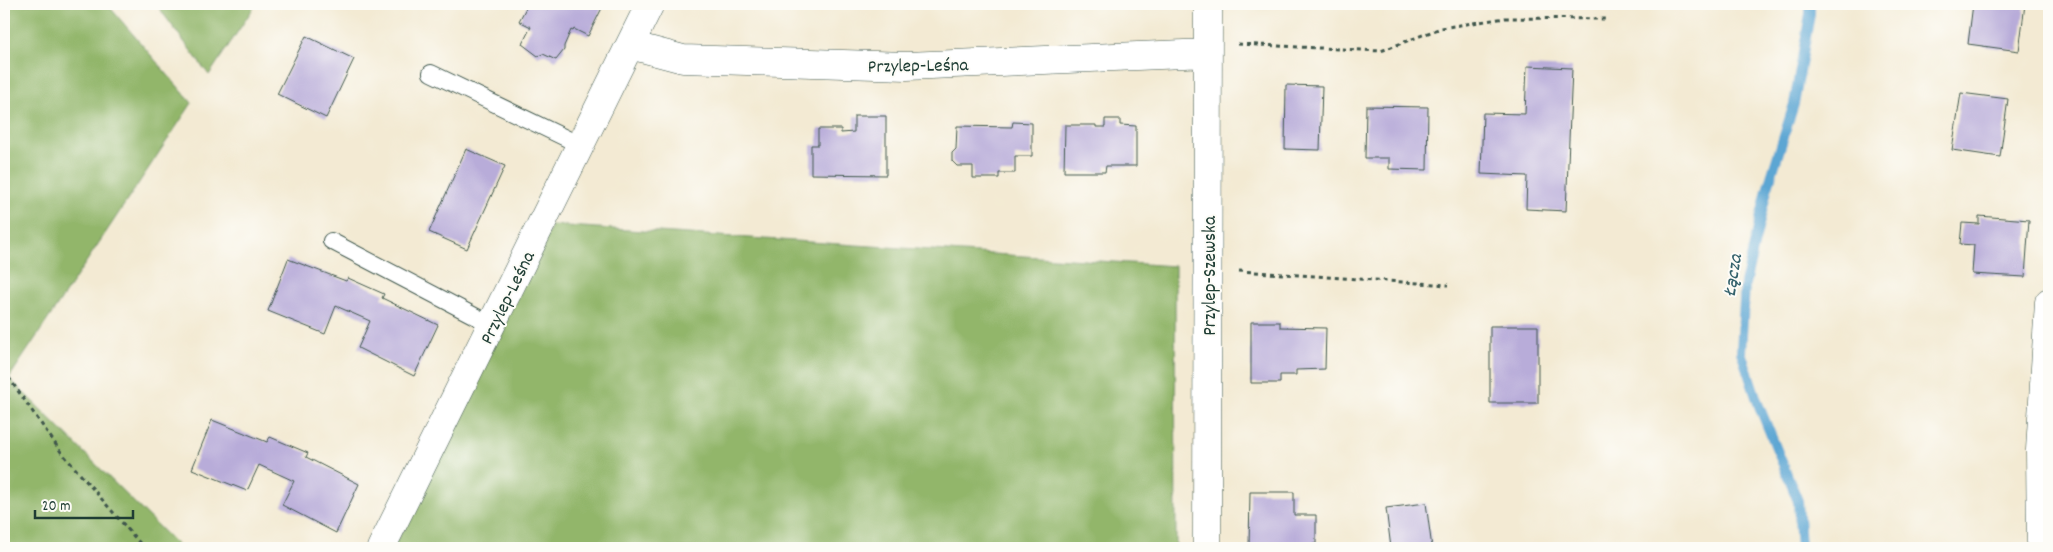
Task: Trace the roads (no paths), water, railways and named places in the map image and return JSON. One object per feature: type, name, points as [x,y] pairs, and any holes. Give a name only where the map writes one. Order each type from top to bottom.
[{"type":"street","name":"Przylep-Leśna","points":[[381,548],[650,4]]},
{"type":"street","name":"Przylep-Szewska","points":[[1207,548],[1208,4]]},
{"type":"street","name":"Przylep-Leśna","points":[[630,45],[683,59],[908,66],[1207,47]]},
{"type":"street","points":[[2041,548],[2040,450],[2049,302]]},
{"type":"lane","points":[[431,73],[580,145]]},
{"type":"lane","points":[[331,242],[492,325]]},
{"type":"waterway","name":"Łącza","points":[[1801,548],[1798,501],[1759,406],[1741,352],[1745,284],[1767,190],[1794,104],[1810,14],[1810,4]]}]
